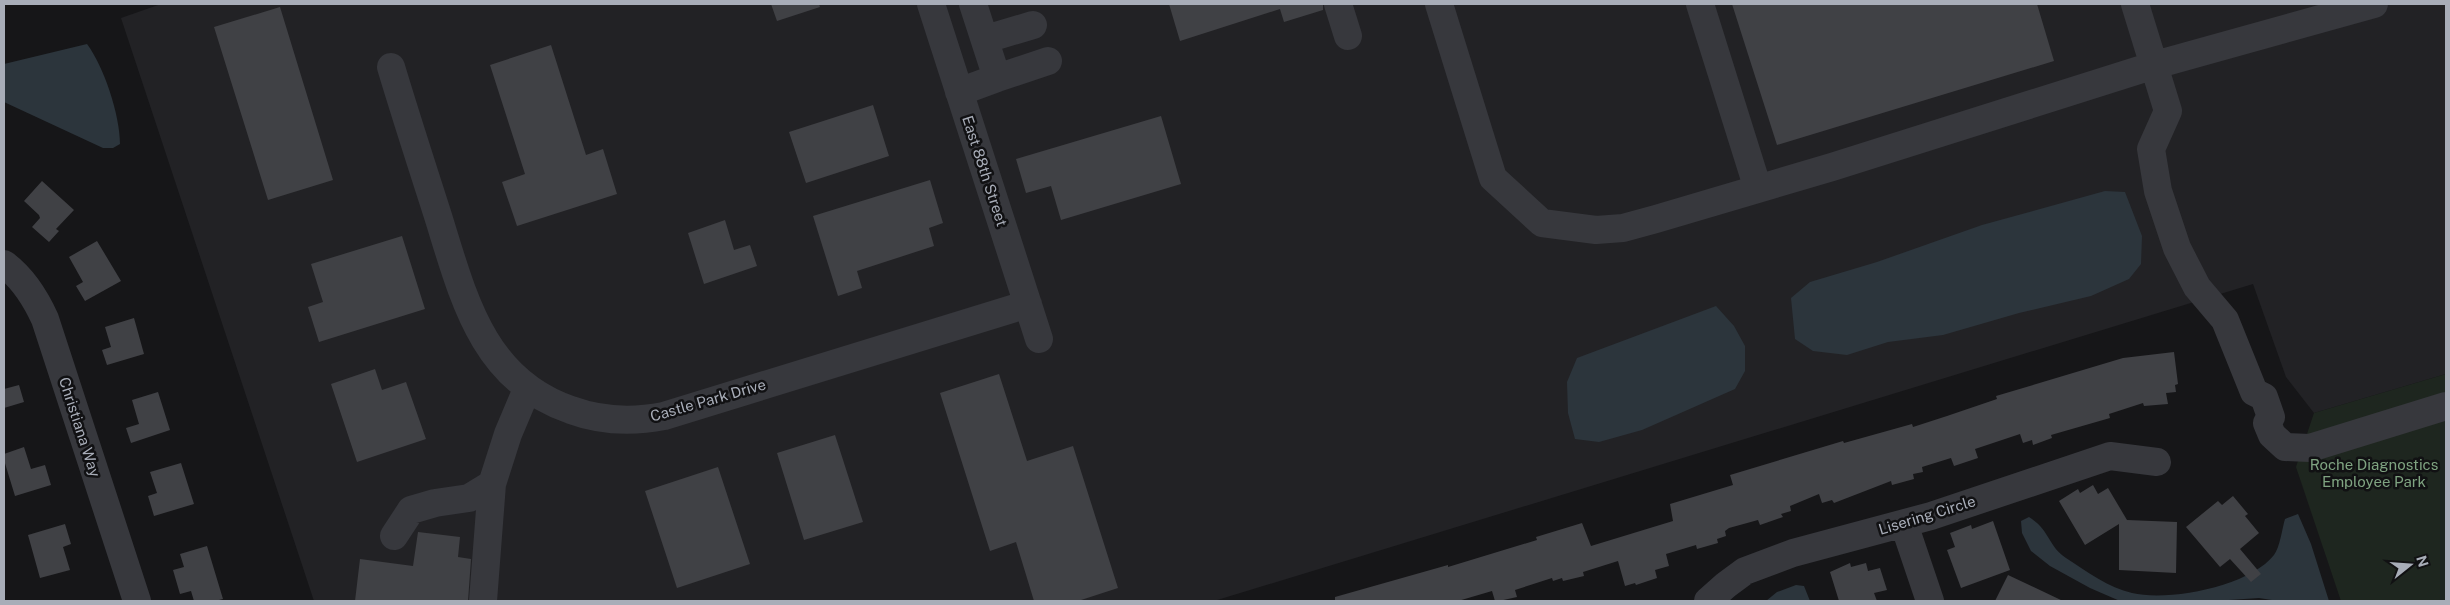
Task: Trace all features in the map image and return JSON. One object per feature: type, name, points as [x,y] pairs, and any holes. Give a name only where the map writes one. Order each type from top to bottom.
[{"type":"street","name":"East 88th Street","points":[[931,4],[1039,339]]},
{"type":"street","points":[[940,4],[945,4]]},
{"type":"street","points":[[973,4],[997,78]]},
{"type":"street","points":[[1338,4],[1348,36]]},
{"type":"street","points":[[1439,4],[1493,178],[1542,223],[1596,230],[1623,228],[1758,189],[2155,65],[2374,4]]},
{"type":"street","points":[[1700,4],[1758,189]]},
{"type":"street","points":[[2135,4],[2168,111],[2152,149],[2158,191],[2177,248],[2197,287],[2225,320],[2254,392],[2264,397],[2271,417],[2267,423],[2272,435],[2285,447],[2310,448],[2446,406]]},
{"type":"street","points":[[986,40],[1034,25]]},
{"type":"street","points":[[959,92],[1048,61]]},
{"type":"street","name":"Castle Park Drive","points":[[390,67],[470,310],[480,333],[507,371],[527,390],[542,399],[584,415],[619,420],[654,418],[1028,304]]},
{"type":"street","name":"Christiana Way","points":[[4,264],[22,281],[38,303],[45,319],[137,601]]},
{"type":"street","points":[[483,601],[492,484],[508,434],[527,390]]},
{"type":"street","name":"Lisering Circle","points":[[1708,601],[1738,576],[1760,565],[1793,553],[1904,524],[2110,456],[2157,462]]},
{"type":"street","points":[[394,536],[411,510],[436,502],[469,498],[492,484]]},
{"type":"street","points":[[1904,524],[1930,601]]},
{"type":"shaded area","points":[[161,4],[2446,4],[2446,374],[2314,413],[2286,377],[2253,284],[1214,601],[314,601],[121,18]]},
{"type":"shaded area","points":[[87,44],[105,78],[114,106],[120,144],[113,148],[103,148],[4,102],[4,64]]},
{"type":"shaded area","points":[[2105,191],[2125,192],[2142,236],[2141,264],[2129,279],[2091,296],[2019,313],[1943,335],[1888,342],[1847,355],[1813,351],[1795,339],[1791,298],[1810,282],[1877,262],[1982,225]]},
{"type":"shaded area","points":[[1716,306],[1734,326],[1745,346],[1745,371],[1735,389],[1642,430],[1599,442],[1575,439],[1568,413],[1567,382],[1577,358]]},
{"type":"shaded area","points":[[2298,514],[2311,544],[2329,601],[2278,601],[2259,598],[2214,601],[2120,601],[2090,588],[2050,566],[2031,551],[2022,533],[2021,521],[2029,517],[2036,522],[2060,553],[2106,583],[2132,593],[2166,595],[2208,589],[2228,583],[2263,566],[2276,552],[2285,519]]},
{"type":"shaded area","points":[[1796,585],[1804,586],[1810,601],[1766,601],[1777,592]]},
{"type":"green space","name":"Roche Diagnostics Employee Park","points":[[2446,374],[2446,601],[2341,601],[2296,467],[2314,413]]},
{"type":"building","points":[[771,4],[819,4],[820,7],[777,21]]},
{"type":"building","points":[[1169,4],[1323,4],[1323,10],[1284,22],[1280,9],[1180,41]]},
{"type":"building","points":[[1732,4],[2037,4],[2054,61],[1777,145]]},
{"type":"building","points":[[280,7],[333,180],[268,200],[214,27]]},
{"type":"building","points":[[551,45],[586,155],[603,149],[617,194],[517,226],[502,182],[525,174],[490,65]]},
{"type":"building","points":[[873,105],[889,156],[806,183],[789,132]]},
{"type":"building","points":[[1161,116],[1181,184],[1061,220],[1051,186],[1026,193],[1016,159]]},
{"type":"building","points":[[930,180],[943,223],[929,228],[934,246],[857,271],[862,288],[838,296],[813,216]]},
{"type":"building","points":[[42,181],[74,210],[56,229],[59,231],[49,242],[32,227],[40,218],[24,201]]},
{"type":"building","points":[[725,220],[734,250],[750,245],[757,266],[704,284],[688,233]]},
{"type":"building","points":[[402,236],[425,309],[319,342],[308,307],[323,302],[311,264]]},
{"type":"building","points":[[97,241],[121,281],[85,301],[76,286],[83,282],[69,257]]},
{"type":"building","points":[[134,318],[144,354],[107,365],[102,350],[111,347],[105,327]]},
{"type":"building","points":[[2174,352],[2178,384],[2175,385],[2176,392],[2166,393],[2168,404],[2144,406],[2143,403],[2109,414],[2110,418],[2051,435],[2052,438],[2033,445],[2032,440],[2023,443],[2020,434],[1975,449],[1978,458],[1954,466],[1951,458],[1922,467],[1923,472],[1913,474],[1914,479],[1892,485],[1891,481],[1834,503],[1832,500],[1822,503],[1819,494],[1790,506],[1791,511],[1781,514],[1783,517],[1760,525],[1758,520],[1729,528],[1725,531],[1726,536],[1717,539],[1718,543],[1697,549],[1696,545],[1666,554],[1669,566],[1655,570],[1657,578],[1636,585],[1635,583],[1625,586],[1618,561],[1583,572],[1584,576],[1563,581],[1562,578],[1553,581],[1552,578],[1515,590],[1517,597],[1499,601],[1495,601],[1492,591],[1458,601],[1335,601],[1335,597],[1448,565],[1448,567],[1537,540],[1536,537],[1582,523],[1591,546],[1673,521],[1670,504],[1733,485],[1730,475],[1843,441],[1844,443],[1912,424],[1913,427],[1997,399],[1996,396],[2123,358]]},
{"type":"building","points":[[375,369],[382,390],[406,382],[426,439],[357,462],[331,384]]},
{"type":"building","points":[[999,374],[1027,461],[1073,446],[1118,588],[1078,601],[1034,601],[1016,542],[990,551],[940,393]]},
{"type":"building","points":[[19,385],[24,402],[4,408],[4,389]]},
{"type":"building","points":[[158,392],[170,430],[131,443],[126,428],[139,424],[132,400]]},
{"type":"building","points":[[835,435],[863,522],[804,540],[777,453]]},
{"type":"building","points":[[24,447],[31,469],[45,465],[51,485],[15,496],[4,460],[4,454]]},
{"type":"building","points":[[181,463],[194,504],[154,516],[148,496],[157,493],[150,472]]},
{"type":"building","points":[[718,467],[750,564],[677,588],[645,491]]},
{"type":"building","points":[[2093,485],[2098,494],[2108,488],[2127,520],[2177,522],[2176,573],[2119,570],[2119,524],[2085,545],[2059,501],[2078,489],[2080,493]]},
{"type":"building","points":[[2233,496],[2248,514],[2245,516],[2259,533],[2240,549],[2261,574],[2251,582],[2230,559],[2220,567],[2186,527],[2218,501],[2222,505]]},
{"type":"building","points":[[1993,521],[2010,570],[1961,588],[1947,550],[1955,547],[1950,533],[1971,525],[1972,529]]},
{"type":"building","points":[[65,524],[71,544],[63,547],[70,570],[40,578],[28,535]]},
{"type":"building","points":[[418,532],[460,537],[458,557],[471,559],[468,601],[355,601],[360,559],[413,566]]},
{"type":"building","points":[[207,546],[223,599],[194,601],[191,591],[180,594],[173,570],[184,567],[180,554]]},
{"type":"building","points":[[1850,563],[1851,567],[1866,563],[1868,571],[1880,568],[1887,590],[1874,593],[1877,601],[1839,601],[1830,572]]},
{"type":"building","points":[[2008,575],[2063,601],[1995,601]]}]
